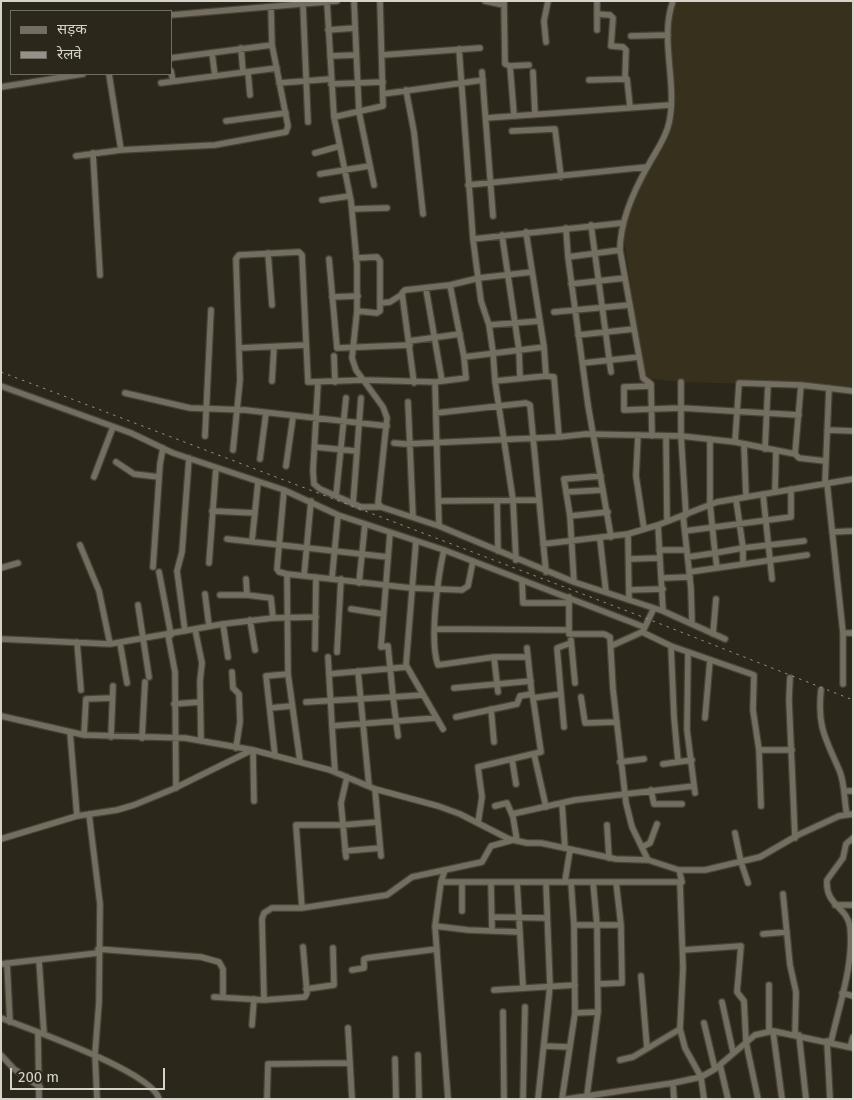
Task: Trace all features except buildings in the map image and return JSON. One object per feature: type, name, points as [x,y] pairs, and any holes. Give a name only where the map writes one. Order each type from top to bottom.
[{"type":"street","points":[[172,15],[337,1]]},
{"type":"street","points":[[354,1],[359,112],[374,185]]},
{"type":"street","points":[[334,117],[381,107],[384,102],[380,1]]},
{"type":"street","points":[[485,1],[504,3],[505,64],[510,66],[529,64]]},
{"type":"street","points":[[546,42],[544,20],[548,1]]},
{"type":"street","points":[[596,30],[597,1]]},
{"type":"street","points":[[652,436],[653,408],[651,386],[650,382],[643,378],[620,250],[622,224],[668,125],[670,105],[668,36],[669,14],[673,1]]},
{"type":"street","points":[[327,2],[334,117],[350,196],[356,258],[358,296],[352,348],[354,366],[383,407],[387,426],[378,500],[382,507]]},
{"type":"street","points":[[303,5],[308,122]]},
{"type":"street","points":[[76,156],[121,150],[205,146],[282,134],[288,130],[272,45],[271,8]]},
{"type":"street","points":[[597,14],[610,15],[613,18],[611,46],[625,48],[625,79],[628,80],[630,107]]},
{"type":"street","points":[[328,30],[355,28]]},
{"type":"street","points":[[632,36],[668,36]]},
{"type":"street","points":[[172,58],[272,45]]},
{"type":"street","points":[[241,48],[250,95]]},
{"type":"street","points":[[382,55],[480,48]]},
{"type":"street","points":[[459,49],[473,239],[481,301],[489,325],[495,380],[505,439],[513,500],[516,560]]},
{"type":"street","points":[[212,53],[215,76]]},
{"type":"street","points":[[330,56],[356,54]]},
{"type":"street","points":[[510,66],[514,116]]},
{"type":"street","points":[[161,83],[277,68]]},
{"type":"street","points":[[482,72],[494,216]]},
{"type":"street","points":[[533,72],[535,114]]},
{"type":"street","points":[[1,88],[77,75]]},
{"type":"street","points":[[109,75],[121,150]]},
{"type":"street","points":[[172,75],[173,81]]},
{"type":"street","points":[[589,80],[625,79]]},
{"type":"street","points":[[384,94],[483,80]]},
{"type":"street","points":[[279,82],[383,82]]},
{"type":"street","points":[[406,90],[414,132],[423,214]]},
{"type":"street","points":[[486,118],[670,105]]},
{"type":"street","points":[[226,121],[286,113]]},
{"type":"street","points":[[512,131],[555,129],[561,176]]},
{"type":"street","points":[[315,152],[340,146]]},
{"type":"street","points":[[93,153],[100,275]]},
{"type":"street","points":[[320,174],[369,166]]},
{"type":"street","points":[[468,185],[647,167]]},
{"type":"street","points":[[322,200],[350,196]]},
{"type":"street","points":[[352,209],[387,208]]},
{"type":"street","points":[[473,239],[591,225],[622,224]]},
{"type":"street","points":[[591,225],[597,281],[611,372]]},
{"type":"street","points":[[566,228],[574,310],[611,537]]},
{"type":"street","points":[[526,232],[544,347],[546,376]]},
{"type":"street","points":[[502,235],[519,350],[520,378]]},
{"type":"street","points":[[568,257],[620,250]]},
{"type":"street","points":[[233,450],[238,410],[239,348],[236,259],[239,254],[300,252],[302,255],[307,379],[310,383],[364,380],[414,382],[466,378],[464,357],[450,285]]},
{"type":"street","points":[[268,254],[272,305]]},
{"type":"street","points":[[356,258],[380,258],[381,303],[379,313],[357,311]]},
{"type":"street","points":[[329,259],[335,344],[337,348],[410,343],[460,334]]},
{"type":"street","points":[[381,303],[390,302],[405,290],[532,272]]},
{"type":"street","points":[[571,284],[625,278]]},
{"type":"street","points":[[426,288],[434,338],[438,381],[436,413],[440,501],[439,526]]},
{"type":"street","points":[[401,295],[410,343],[414,382]]},
{"type":"street","points":[[332,297],[358,296]]},
{"type":"street","points":[[554,312],[629,305]]},
{"type":"street","points":[[206,436],[211,310]]},
{"type":"street","points":[[489,325],[540,322]]},
{"type":"street","points":[[578,336],[634,329]]},
{"type":"street","points":[[239,348],[306,345]]},
{"type":"street","points":[[272,381],[274,347]]},
{"type":"street","points":[[464,357],[544,347]]},
{"type":"street","points":[[334,356],[335,382]]},
{"type":"street","points":[[583,363],[639,357]]},
{"type":"street","points":[[495,380],[554,377],[559,437]]},
{"type":"street","points":[[681,382],[685,531],[690,574],[692,624]]},
{"type":"street","points":[[318,383],[312,476],[314,484],[352,504],[361,507],[382,507],[439,526],[546,572],[663,611],[726,639]]},
{"type":"street","points":[[736,442],[739,383],[801,385],[853,391]]},
{"type":"street","points":[[765,448],[768,384]]},
{"type":"street","points":[[795,454],[801,385]]},
{"type":"street","points":[[1,386],[113,426],[216,468],[284,490],[338,515],[474,561],[643,630],[671,646],[754,675],[754,710],[759,750],[761,806]]},
{"type":"street","points":[[651,386],[624,387],[624,410],[681,408],[799,415]]},
{"type":"street","points":[[829,388],[825,461],[826,483],[843,633],[843,684]]},
{"type":"street","points":[[125,393],[174,405],[387,426]]},
{"type":"street","points":[[336,496],[346,398]]},
{"type":"street","points":[[352,504],[361,398]]},
{"type":"street","points":[[408,402],[413,517]]},
{"type":"street","points":[[436,413],[529,403],[546,572]]},
{"type":"street","points":[[260,459],[266,413]]},
{"type":"street","points":[[286,466],[294,417]]},
{"type":"street","points":[[94,477],[113,426]]},
{"type":"street","points":[[827,430],[853,431]]},
{"type":"street","points":[[394,443],[437,443],[594,434],[681,436],[736,442],[795,454],[799,458],[825,461]]},
{"type":"street","points":[[638,435],[636,476],[644,529]]},
{"type":"street","points":[[666,436],[667,520]]},
{"type":"street","points":[[710,439],[710,504],[717,568]]},
{"type":"street","points":[[744,445],[746,497]]},
{"type":"street","points":[[315,447],[356,451]]},
{"type":"street","points":[[153,567],[163,448]]},
{"type":"street","points":[[775,491],[776,451]]},
{"type":"street","points":[[186,631],[177,571],[182,552],[189,458]]},
{"type":"street","points":[[116,462],[134,474],[159,478]]},
{"type":"street","points":[[209,563],[216,468]]},
{"type":"street","points":[[574,582],[570,516],[564,479],[601,476]]},
{"type":"street","points":[[543,544],[600,539],[628,534],[658,525],[710,504],[775,491],[852,479],[853,484]]},
{"type":"street","points":[[252,541],[258,482]]},
{"type":"street","points":[[685,531],[791,516],[791,489]]},
{"type":"street","points":[[284,490],[278,571],[287,574],[341,579],[359,583],[438,590],[466,590],[474,561]]},
{"type":"street","points":[[566,492],[603,490]]},
{"type":"street","points":[[763,494],[765,520],[770,544],[772,578]]},
{"type":"street","points":[[736,499],[743,548],[743,564]]},
{"type":"street","points":[[440,501],[539,500]]},
{"type":"street","points":[[304,576],[311,501]]},
{"type":"street","points":[[497,501],[498,552]]},
{"type":"street","points":[[212,511],[255,513]]},
{"type":"street","points":[[570,516],[608,512]]},
{"type":"street","points":[[332,578],[338,515]]},
{"type":"street","points":[[359,583],[365,524]]},
{"type":"street","points":[[658,525],[663,611]]},
{"type":"street","points":[[832,532],[853,531]]},
{"type":"street","points":[[390,533],[381,647],[388,646],[398,736]]},
{"type":"street","points":[[628,534],[629,600]]},
{"type":"street","points":[[600,539],[606,592]]},
{"type":"street","points":[[227,540],[252,541],[388,557]]},
{"type":"street","points":[[416,541],[411,588],[407,667],[443,729]]},
{"type":"street","points":[[659,550],[715,553],[770,544],[804,541]]},
{"type":"street","points":[[80,545],[99,591],[110,644]]},
{"type":"street","points":[[444,550],[435,629],[435,655],[438,665],[494,657],[528,657]]},
{"type":"street","points":[[662,578],[806,555]]},
{"type":"street","points":[[629,560],[660,558]]},
{"type":"street","points":[[1,568],[18,563]]},
{"type":"street","points":[[159,572],[175,672],[176,788]]},
{"type":"street","points":[[287,574],[288,674],[300,761]]},
{"type":"street","points":[[315,649],[316,577]]},
{"type":"street","points":[[246,579],[247,595]]},
{"type":"street","points":[[337,652],[341,579]]},
{"type":"street","points":[[522,580],[523,603],[569,600]]},
{"type":"street","points":[[629,590],[663,588]]},
{"type":"street","points":[[205,594],[209,626]]},
{"type":"street","points":[[220,595],[247,595],[271,598],[273,618]]},
{"type":"street","points":[[713,634],[716,599]]},
{"type":"street","points":[[569,600],[569,632],[575,683]]},
{"type":"street","points":[[138,606],[144,639],[147,680],[142,738]]},
{"type":"street","points":[[611,646],[643,630],[654,608]]},
{"type":"street","points":[[351,609],[383,614]]},
{"type":"street","points":[[1,639],[110,644],[250,620],[288,617],[316,618]]},
{"type":"street","points":[[250,620],[255,650]]},
{"type":"street","points":[[223,624],[228,657]]},
{"type":"street","points":[[195,629],[202,663],[201,741]]},
{"type":"street","points":[[435,629],[569,632],[604,634],[610,637],[624,793],[632,827],[648,860]]},
{"type":"street","points":[[843,633],[853,633]]},
{"type":"street","points":[[77,642],[81,690]]},
{"type":"street","points":[[120,643],[127,684]]},
{"type":"street","points":[[564,727],[557,648],[571,643]]},
{"type":"street","points":[[671,646],[678,762]]},
{"type":"street","points":[[478,823],[482,797],[478,767],[541,752],[527,648]]},
{"type":"street","points":[[688,652],[687,730],[695,793]]},
{"type":"street","points":[[494,657],[498,692]]},
{"type":"street","points":[[328,658],[335,772]]},
{"type":"street","points":[[705,718],[710,660]]},
{"type":"street","points":[[329,674],[407,667]]},
{"type":"street","points":[[358,671],[369,786]]},
{"type":"street","points":[[232,672],[233,688],[239,694],[240,713],[236,748]]},
{"type":"street","points":[[274,756],[266,676],[288,674]]},
{"type":"street","points":[[790,678],[788,700],[792,750],[794,838]]},
{"type":"street","points":[[454,688],[531,681]]},
{"type":"street","points":[[111,737],[113,686]]},
{"type":"street","points":[[1,716],[84,735],[175,738],[251,750],[300,761],[335,772],[375,789],[438,806],[515,840],[609,858],[648,860],[679,870],[705,870],[773,852],[794,838],[850,815],[841,773],[828,748],[820,719],[821,690]]},
{"type":"street","points":[[456,717],[517,704],[520,696],[561,694]]},
{"type":"street","points":[[306,702],[423,695]]},
{"type":"street","points":[[581,697],[585,723],[617,722]]},
{"type":"street","points":[[84,735],[86,699],[112,698]]},
{"type":"street","points":[[174,704],[200,702]]},
{"type":"street","points":[[270,708],[292,706]]},
{"type":"street","points":[[491,709],[494,742]]},
{"type":"street","points":[[332,726],[436,718]]},
{"type":"street","points":[[70,732],[77,816]]},
{"type":"street","points":[[1,839],[77,816],[125,808],[176,788],[251,750]]},
{"type":"street","points":[[251,750],[254,801]]},
{"type":"street","points":[[759,750],[792,750]]},
{"type":"street","points":[[534,754],[546,807]]},
{"type":"street","points":[[512,759],[516,784]]},
{"type":"street","points":[[620,762],[644,759]]},
{"type":"street","points":[[663,764],[692,760]]},
{"type":"street","points":[[347,777],[342,797],[345,854],[380,848]]},
{"type":"street","points":[[512,814],[562,803],[624,793],[694,786]]},
{"type":"street","points":[[375,789],[381,856]]},
{"type":"street","points":[[651,790],[654,804],[682,804]]},
{"type":"street","points":[[844,791],[853,791]]},
{"type":"street","points":[[496,806],[507,803],[512,814],[515,840]]},
{"type":"street","points":[[562,803],[566,835],[568,882],[574,925],[575,985],[575,1013],[562,1099]]},
{"type":"street","points":[[89,814],[100,904],[98,951],[99,1002],[95,1054],[97,1099]]},
{"type":"street","points":[[302,908],[295,826],[378,822]]},
{"type":"street","points":[[642,847],[650,843],[658,824]]},
{"type":"street","points":[[607,825],[609,858]]},
{"type":"street","points":[[735,833],[748,883]]},
{"type":"street","points":[[830,1099],[829,1042],[849,965],[850,927],[847,918],[829,897],[827,880],[842,858],[846,844],[853,838]]},
{"type":"street","points":[[264,1000],[262,925],[264,913],[277,907],[302,908],[387,895],[412,877],[482,862],[490,846],[515,840]]},
{"type":"street","points":[[445,870],[441,882],[435,926],[448,1099]]},
{"type":"street","points":[[679,870],[683,950],[680,1030],[685,1048],[701,1077],[704,1099]]},
{"type":"street","points":[[441,882],[680,882]]},
{"type":"street","points":[[462,882],[462,911]]},
{"type":"street","points":[[517,882],[523,987]]},
{"type":"street","points":[[585,1097],[598,1012],[598,925],[593,882]]},
{"type":"street","points":[[598,984],[622,983],[621,925],[616,882]]},
{"type":"street","points":[[491,883],[492,932]]},
{"type":"street","points":[[538,1099],[550,986],[546,883]]},
{"type":"street","points":[[783,894],[790,965],[796,992],[797,1034],[806,1099]]},
{"type":"street","points":[[835,905],[853,905]]},
{"type":"street","points":[[492,916],[547,918]]},
{"type":"street","points":[[574,925],[621,925]]},
{"type":"street","points":[[435,926],[492,932],[519,932]]},
{"type":"street","points":[[763,934],[787,932]]},
{"type":"street","points":[[683,950],[740,946],[737,992],[744,1001],[746,1042],[758,1099]]},
{"type":"street","points":[[214,997],[264,1000],[302,998],[306,996],[304,947]]},
{"type":"street","points":[[306,989],[334,985],[333,948]]},
{"type":"street","points":[[352,970],[364,968],[364,959],[367,958],[437,949]]},
{"type":"street","points":[[10,1022],[4,964],[98,951],[201,958],[219,962],[223,969],[223,997]]},
{"type":"street","points":[[38,1099],[41,1034],[39,960]]},
{"type":"street","points":[[641,976],[647,1048]]},
{"type":"street","points":[[494,990],[575,985]]},
{"type":"street","points":[[769,985],[771,1031],[782,1099]]},
{"type":"street","points":[[842,993],[853,996]]},
{"type":"street","points":[[252,1025],[254,999]]},
{"type":"street","points":[[722,1002],[734,1052]]},
{"type":"street","points":[[523,1099],[526,1007]]},
{"type":"street","points":[[503,1012],[504,1099]]},
{"type":"street","points":[[575,1013],[598,1012]]},
{"type":"street","points":[[1,1018],[95,1054],[154,1088],[159,1099]]},
{"type":"street","points":[[704,1023],[728,1099]]},
{"type":"street","points":[[348,1028],[352,1099]]},
{"type":"street","points":[[620,1060],[633,1057],[680,1030]]},
{"type":"street","points":[[567,1099],[701,1077],[718,1067],[755,1035],[771,1031],[797,1034],[852,1048],[853,1037]]},
{"type":"street","points":[[544,1046],[570,1047]]},
{"type":"street","points":[[1,1055],[14,1070],[40,1088]]},
{"type":"street","points":[[418,1055],[419,1099]]},
{"type":"street","points":[[395,1059],[396,1099]]},
{"type":"street","points":[[267,1099],[268,1064],[350,1063]]},
{"type":"street","points":[[673,1083],[674,1099]]},
{"type":"street","points":[[609,1092],[610,1099]]},
{"type":"shaded area","points":[[674,1],[853,1],[853,387],[681,382],[643,378],[622,223],[668,125],[669,14]]},
{"type":"railway","points":[[1,372],[648,619],[853,700]]}]
